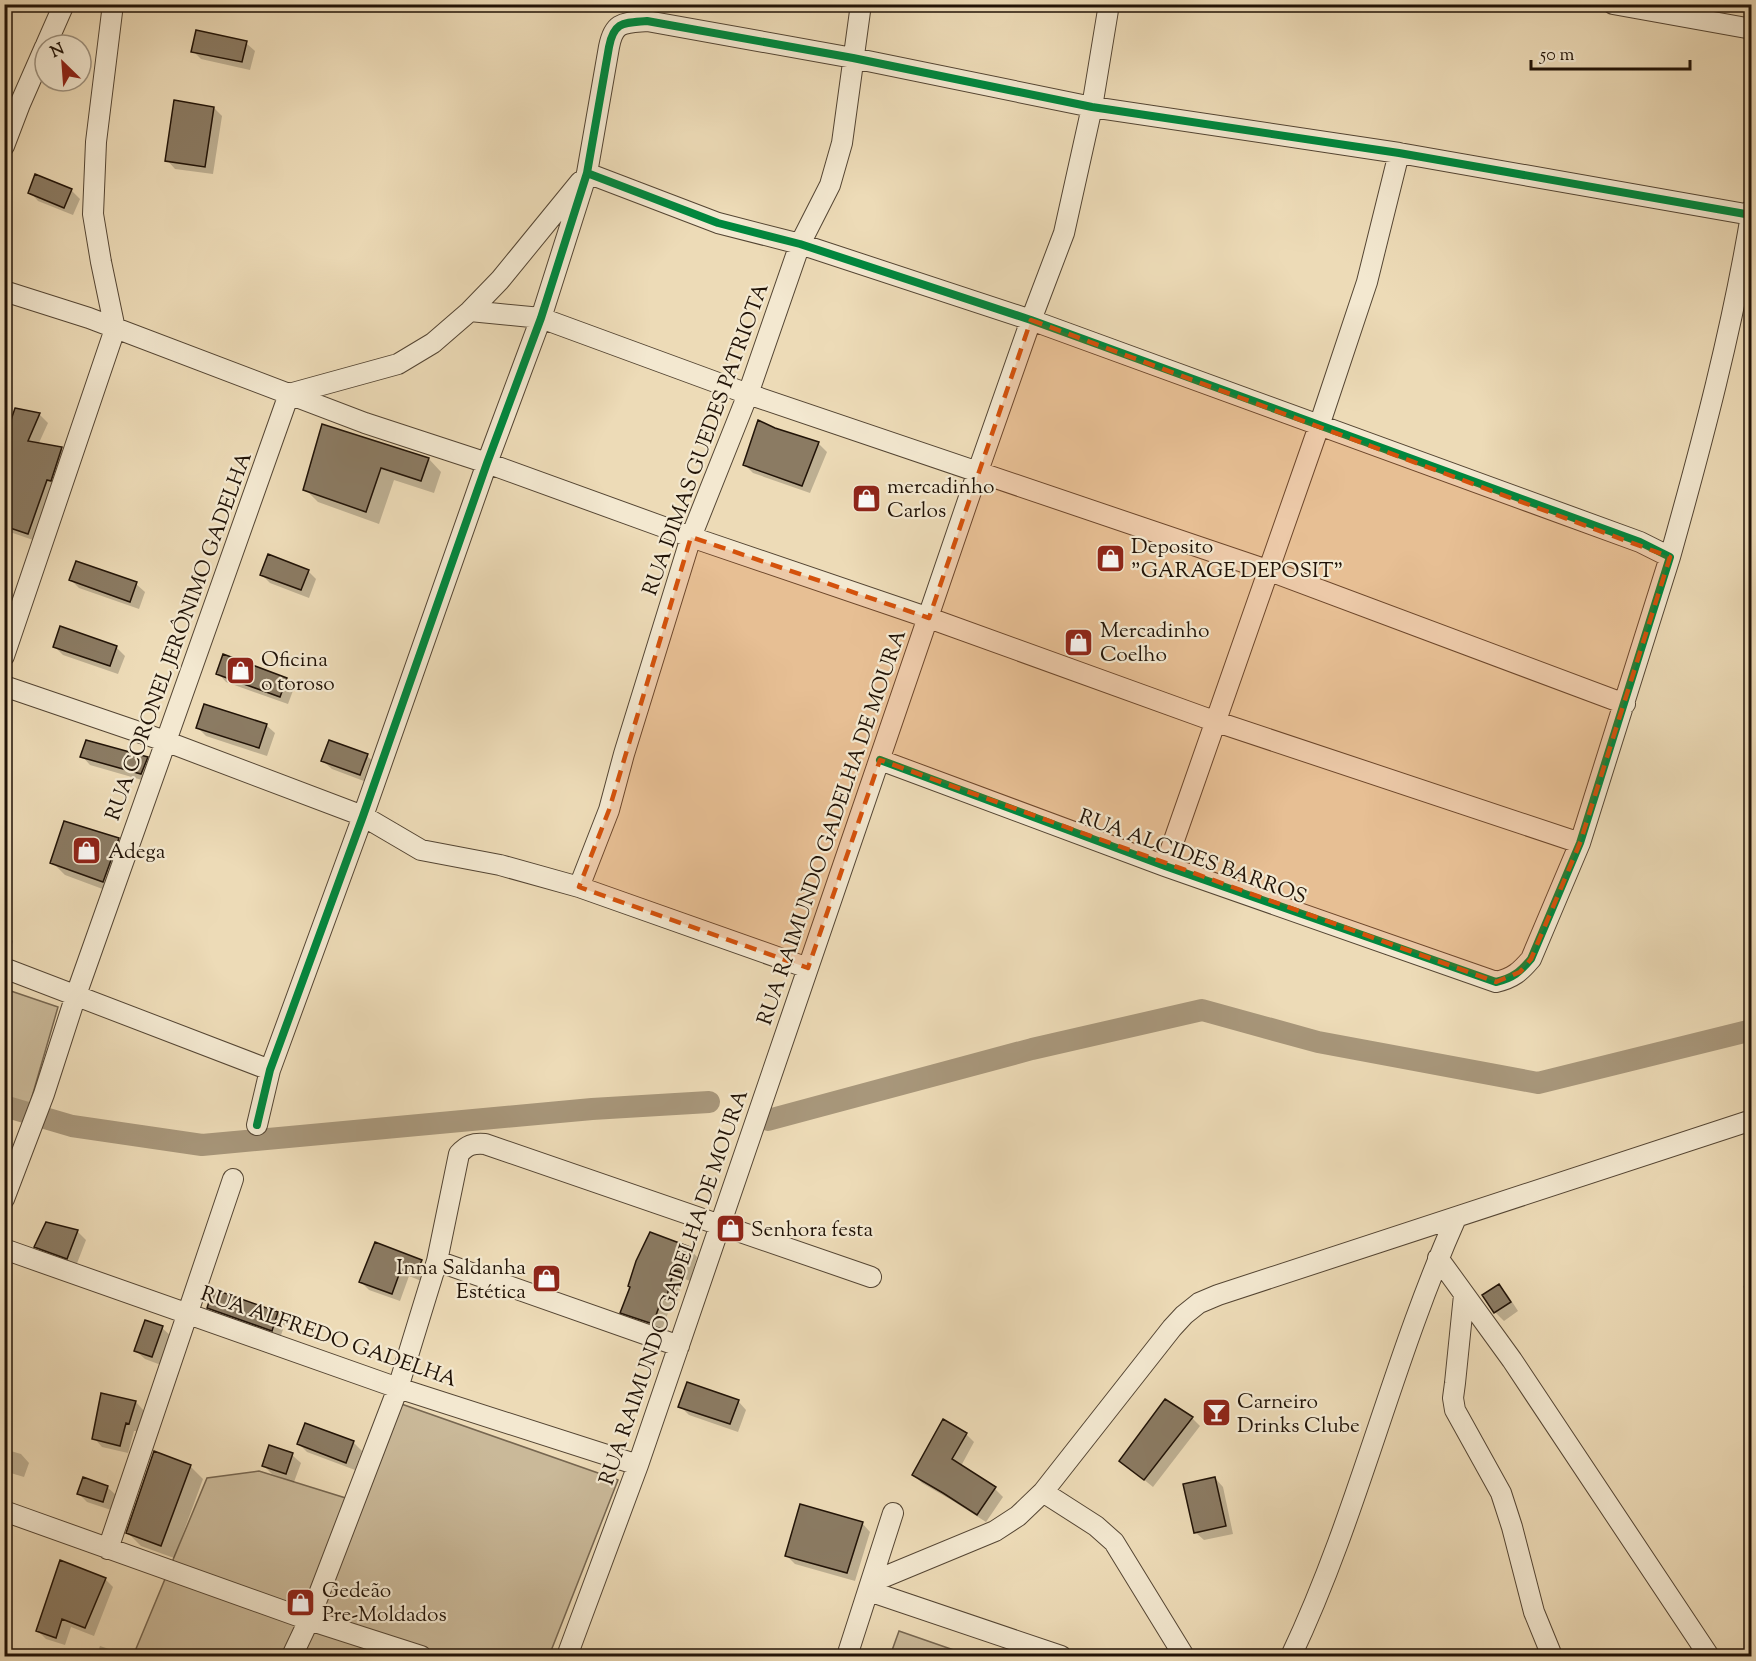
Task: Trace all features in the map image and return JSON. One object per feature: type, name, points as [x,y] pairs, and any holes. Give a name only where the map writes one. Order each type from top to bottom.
[{"type":"street","points":[[51,33],[64,4]]},
{"type":"street","points":[[4,656],[115,329],[93,214],[96,142],[113,4]]},
{"type":"street","name":"RUA DIMAS GUEDES PATRIOTA","points":[[579,887],[609,810],[690,537],[748,394],[801,244],[830,185],[842,143],[861,4]]},
{"type":"street","name":"RUA RAIMUNDO GADELHA DE MOURA","points":[[567,1656],[638,1465],[978,471],[1064,234],[1092,107],[1108,4]]},
{"type":"street","points":[[1613,4],[1752,29]]},
{"type":"street","points":[[4,291],[89,318],[365,423],[487,463],[690,537],[929,618],[1214,721],[1580,843],[1670,558],[1696,464],[1722,355],[1751,212],[1399,153],[1092,107],[853,58],[647,21],[625,22],[612,34],[587,173],[540,318],[487,463],[363,816],[270,1070],[257,1125]]},
{"type":"street","points":[[4,146],[33,74]]},
{"type":"street","points":[[1165,866],[1367,282],[1399,153]]},
{"type":"street","points":[[289,394],[398,364],[433,343],[470,311],[500,280],[587,173]]},
{"type":"street","points":[[587,173],[718,223],[801,244],[1031,320],[1640,542],[1670,558]]},
{"type":"street","points":[[470,311],[540,318],[748,394],[1267,570],[1625,704]]},
{"type":"street","name":"RUA CORONEL JERÔNIMO GADELHA","points":[[4,1199],[44,1094],[76,995],[289,394]]},
{"type":"street","points":[[4,686],[165,741],[363,816],[421,850],[500,866],[579,887],[808,968]]},
{"type":"street","name":"RUA ALCIDES BARROS","points":[[880,760],[1165,866],[1496,982],[1509,979],[1520,972],[1531,959],[1580,843]]},
{"type":"street","points":[[4,968],[270,1070]]},
{"type":"street","points":[[871,1587],[995,1531],[1018,1516],[1043,1492],[1172,1328],[1199,1303],[1319,1260],[1456,1218],[1752,1120]]},
{"type":"street","points":[[292,1656],[309,1620],[398,1388],[437,1261],[459,1154],[465,1147],[475,1143],[485,1144],[871,1277]]},
{"type":"street","points":[[108,1549],[233,1179]]},
{"type":"street","points":[[1291,1656],[1346,1524],[1391,1388],[1438,1258],[1456,1218]]},
{"type":"street","name":"RUA ALFREDO GADELHA","points":[[4,1249],[398,1388],[638,1465]]},
{"type":"street","points":[[1438,1258],[1512,1360],[1709,1656]]},
{"type":"street","points":[[437,1261],[679,1346]]},
{"type":"street","points":[[1464,1295],[1454,1391],[1455,1410],[1501,1493],[1534,1612],[1552,1656]]},
{"type":"street","points":[[1043,1492],[1096,1526],[1114,1542],[1184,1656]]},
{"type":"street","points":[[4,1511],[309,1620],[421,1656]]},
{"type":"street","points":[[847,1656],[893,1513]]},
{"type":"street","points":[[871,1587],[1061,1656]]},
{"type":"highlighted area","points":[[1031,320],[1670,557],[1580,843],[1531,959],[1520,972],[1496,982],[880,760],[808,968],[579,887],[609,810],[691,537],[929,618]]},
{"type":"shaded area","points":[[5,989],[58,1007],[29,1107],[5,1097]]},
{"type":"shaded area","points":[[390,1400],[618,1480],[549,1656],[330,1656],[303,1649],[300,1656],[133,1656],[207,1478],[259,1471],[349,1499]]},
{"type":"shaded area","points":[[899,1631],[971,1656],[890,1656]]},
{"type":"building","points":[[196,30],[247,41],[242,62],[191,52]]},
{"type":"building","points":[[174,100],[214,107],[205,167],[165,161]]},
{"type":"building","points":[[35,174],[72,189],[64,208],[28,193]]},
{"type":"building","points":[[15,408],[40,413],[28,441],[62,447],[51,481],[47,480],[28,534],[4,526],[4,441]]},
{"type":"building","points":[[758,420],[819,442],[802,486],[743,465]]},
{"type":"building","points":[[322,424],[429,458],[421,481],[381,468],[366,512],[303,490]]},
{"type":"building","points":[[268,554],[309,570],[301,590],[260,575]]},
{"type":"building","points":[[76,561],[137,582],[130,602],[69,580]]},
{"type":"building","points":[[60,626],[117,646],[110,666],[53,647]]},
{"type":"building","points":[[223,654],[287,678],[280,697],[216,674]]},
{"type":"building","points":[[204,704],[267,724],[259,748],[196,728]]},
{"type":"building","points":[[86,740],[148,757],[141,774],[80,757]]},
{"type":"building","points":[[329,740],[368,754],[360,775],[321,761]]},
{"type":"building","name":"Adega","points":[[64,821],[119,838],[103,882],[50,863]]},
{"type":"building","points":[[46,1222],[78,1230],[67,1259],[34,1247]]},
{"type":"building","points":[[650,1232],[690,1247],[682,1273],[674,1270],[666,1299],[662,1298],[653,1324],[620,1313],[630,1287],[628,1286],[636,1261]]},
{"type":"building","points":[[375,1242],[422,1260],[416,1275],[401,1269],[392,1294],[359,1282]]},
{"type":"building","points":[[1499,1284],[1511,1302],[1494,1313],[1482,1295]]},
{"type":"building","points":[[213,1289],[278,1312],[272,1331],[207,1308]]},
{"type":"building","points":[[145,1320],[163,1326],[152,1357],[134,1351]]},
{"type":"building","points":[[687,1382],[739,1400],[730,1424],[678,1407]]},
{"type":"building","points":[[101,1393],[136,1401],[129,1424],[126,1423],[120,1446],[92,1439]]},
{"type":"building","points":[[1165,1399],[1193,1417],[1144,1480],[1119,1461]]},
{"type":"building","points":[[943,1419],[967,1433],[952,1459],[996,1487],[977,1515],[912,1475]]},
{"type":"building","points":[[305,1423],[354,1441],[346,1463],[297,1444]]},
{"type":"building","points":[[269,1445],[293,1453],[286,1474],[262,1466]]},
{"type":"building","points":[[154,1451],[191,1465],[161,1546],[126,1533]]},
{"type":"building","points":[[83,1477],[108,1486],[103,1502],[77,1494]]},
{"type":"building","points":[[1215,1477],[1226,1526],[1194,1533],[1183,1484]]},
{"type":"building","points":[[800,1504],[863,1522],[847,1573],[785,1556]]},
{"type":"building","points":[[60,1560],[106,1578],[85,1628],[62,1619],[56,1638],[36,1631]]},
{"type":"waterway","points":[[768,1120],[1032,1049],[1202,1010],[1318,1042],[1538,1083],[1752,1030]]},
{"type":"waterway","points":[[4,1106],[72,1126],[202,1145],[592,1109],[709,1102]]},
{"type":"cycle path","points":[[257,1125],[270,1070],[541,318],[587,173],[611,38],[621,25],[647,21],[853,58],[1092,107],[1399,153],[1751,215]]},
{"type":"cycle path","points":[[587,173],[718,223],[800,244],[1031,320],[1640,542],[1670,557],[1580,843],[1531,959],[1516,974],[1496,982],[1165,866],[880,760]]},
{"type":"place","name":"mercadinho Carlos","points":[[866,498]]},
{"type":"place","name":"Deposito \"GARAGE DEPOSIT\"","points":[[1110,558]]},
{"type":"place","name":"Mercadinho Coelho","points":[[1079,642]]},
{"type":"place","name":"Oficina o toroso","points":[[240,671]]},
{"type":"place","name":"Adega","points":[[87,851]]},
{"type":"place","name":"Senhora festa","points":[[730,1229]]},
{"type":"place","name":"Inna Saldanha Estética","points":[[547,1279]]},
{"type":"place","name":"Carneiro Drinks Clube","points":[[1216,1413]]},
{"type":"place","name":"Gedeão Pre-Moldados","points":[[301,1602]]}]
